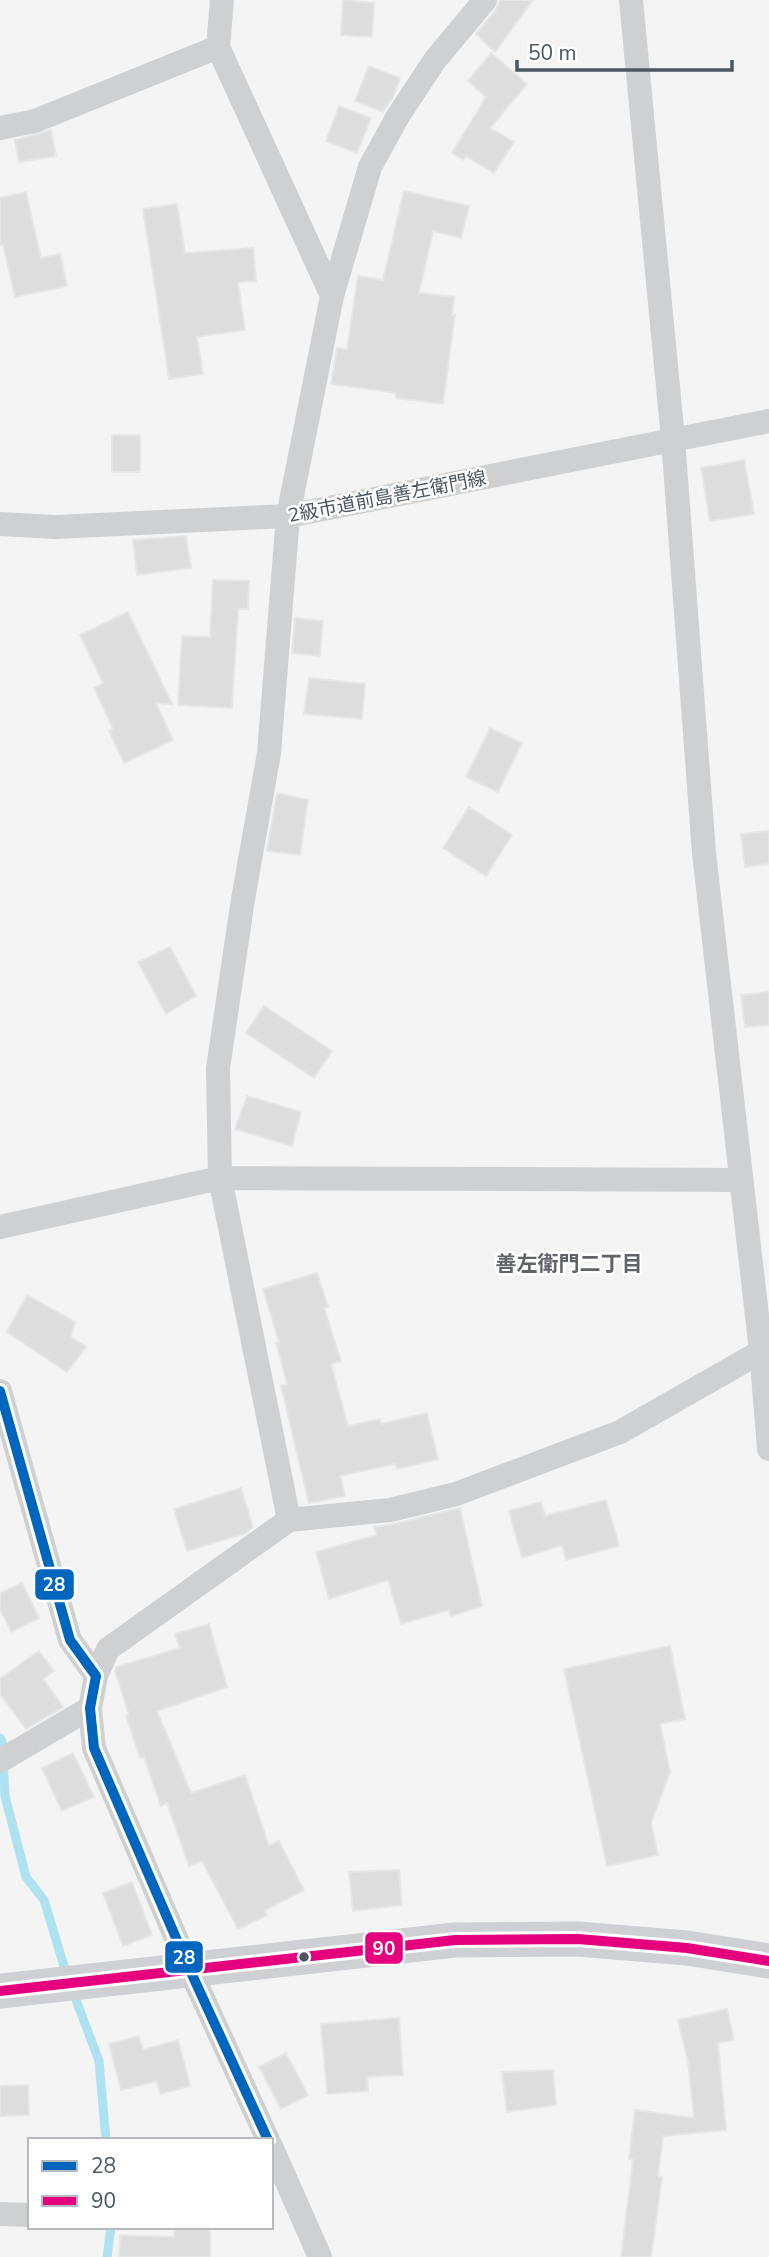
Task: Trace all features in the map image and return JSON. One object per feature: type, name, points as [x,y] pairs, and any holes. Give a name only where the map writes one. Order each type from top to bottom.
[{"type":"main road","points":[[0,1991],[189,1968],[468,1940],[578,1939],[687,1948],[769,1961]]},
{"type":"street","points":[[222,0],[218,47],[332,296]]},
{"type":"street","points":[[289,1520],[220,1178],[218,1068],[243,899],[270,753],[288,516],[332,296],[370,167],[398,116],[435,60],[485,0]]},
{"type":"street","points":[[631,0],[673,439],[704,853],[741,1180],[765,1349],[769,1449]]},
{"type":"street","points":[[0,128],[35,121],[218,47]]},
{"type":"street","name":"2級市道前島善左衛門線","points":[[0,524],[55,527],[288,516],[769,421]]},
{"type":"street","points":[[0,1227],[220,1178],[741,1180]]},
{"type":"street","points":[[267,2138],[189,1968],[94,1748],[90,1708],[96,1676],[108,1649],[289,1520],[390,1510],[456,1494],[620,1432],[765,1349]]},
{"type":"street","points":[[0,1391],[70,1640],[96,1676]]},
{"type":"street","points":[[0,1761],[90,1708]]},
{"type":"street","points":[[273,2155],[280,2186],[320,2257]]},
{"type":"street","points":[[0,2214],[28,2216]]},
{"type":"building","points":[[343,0],[374,3],[372,37],[341,35]]},
{"type":"building","points":[[500,0],[533,0],[495,52],[476,34],[496,10]]},
{"type":"building","points":[[491,53],[527,84],[490,128],[514,142],[494,173],[466,156],[463,160],[452,153],[486,97],[468,81]]},
{"type":"building","points":[[369,66],[400,78],[393,97],[383,112],[355,101]]},
{"type":"building","points":[[339,106],[371,118],[357,153],[326,141]]},
{"type":"building","points":[[51,130],[56,156],[19,162],[15,140]]},
{"type":"building","points":[[404,191],[469,206],[461,238],[433,231],[419,293],[454,297],[452,315],[455,315],[443,404],[396,398],[396,393],[331,384],[337,348],[347,349],[358,276],[383,280]]},
{"type":"building","points":[[26,192],[41,258],[60,254],[67,286],[15,297],[3,244],[0,245],[0,198]]},
{"type":"building","points":[[177,204],[185,253],[253,248],[256,281],[238,282],[245,330],[197,337],[203,374],[169,379],[143,209]]},
{"type":"building","points":[[112,435],[140,435],[140,472],[112,472]]},
{"type":"building","points":[[744,460],[754,514],[710,521],[701,468]]},
{"type":"building","points":[[186,536],[191,568],[137,575],[133,540]]},
{"type":"building","points":[[213,580],[249,581],[248,609],[238,609],[232,708],[178,705],[182,636],[210,637]]},
{"type":"building","points":[[128,612],[172,704],[156,703],[173,740],[124,763],[109,731],[113,729],[94,688],[103,683],[80,635]]},
{"type":"building","points":[[295,618],[323,621],[320,656],[292,653]]},
{"type":"building","points":[[309,678],[365,684],[362,719],[304,714]]},
{"type":"building","points":[[490,728],[522,743],[498,792],[466,777]]},
{"type":"building","points":[[277,793],[308,800],[300,855],[267,851]]},
{"type":"building","points":[[469,807],[512,835],[486,876],[443,848]]},
{"type":"building","points":[[769,831],[769,864],[745,867],[741,834]]},
{"type":"building","points":[[170,947],[196,996],[166,1014],[138,962]]},
{"type":"building","points":[[769,992],[769,1025],[745,1027],[741,995]]},
{"type":"building","points":[[264,1006],[332,1051],[314,1078],[246,1033]]},
{"type":"building","points":[[247,1096],[301,1112],[292,1146],[235,1129]]},
{"type":"building","points":[[317,1273],[328,1307],[324,1308],[341,1361],[331,1364],[348,1426],[380,1419],[381,1424],[427,1413],[438,1459],[397,1469],[395,1464],[340,1476],[345,1496],[309,1503],[281,1386],[287,1384],[276,1343],[279,1342],[263,1289]]},
{"type":"building","points":[[27,1295],[75,1322],[71,1337],[86,1347],[67,1372],[7,1332]]},
{"type":"building","points":[[241,1488],[253,1527],[246,1533],[187,1551],[174,1509]]},
{"type":"building","points":[[606,1500],[619,1546],[566,1560],[562,1545],[522,1558],[509,1511],[541,1502],[545,1516]]},
{"type":"building","points":[[460,1508],[482,1606],[451,1616],[449,1610],[401,1624],[388,1580],[329,1599],[316,1552],[377,1535],[374,1527]]},
{"type":"building","points":[[22,1583],[39,1618],[11,1632],[0,1609],[0,1593]]},
{"type":"building","points":[[209,1624],[227,1687],[157,1711],[191,1793],[245,1775],[269,1846],[279,1841],[304,1890],[265,1910],[267,1915],[238,1929],[202,1861],[189,1866],[167,1803],[161,1806],[144,1757],[140,1758],[115,1671],[116,1667],[180,1648],[175,1634]]},
{"type":"building","points":[[670,1646],[685,1719],[660,1724],[670,1772],[651,1823],[658,1855],[607,1866],[564,1669]]},
{"type":"building","points":[[39,1651],[54,1671],[43,1679],[63,1707],[26,1729],[0,1694],[0,1679]]},
{"type":"building","points":[[73,1753],[94,1797],[62,1811],[42,1768]]},
{"type":"building","points":[[399,1870],[402,1905],[353,1911],[349,1872]]},
{"type":"building","points":[[132,1882],[152,1935],[123,1946],[103,1893]]},
{"type":"building","points":[[727,2009],[734,2040],[718,2043],[726,2130],[663,2136],[658,2176],[662,2177],[651,2257],[621,2257],[633,2160],[629,2159],[635,2110],[694,2118],[688,2062],[678,2020]]},
{"type":"building","points":[[399,2018],[403,2075],[367,2077],[368,2091],[327,2094],[321,2024]]},
{"type":"building","points":[[139,2036],[143,2050],[178,2040],[190,2086],[160,2094],[157,2081],[121,2090],[109,2044]]},
{"type":"building","points":[[286,2053],[308,2095],[281,2109],[259,2067]]},
{"type":"building","points":[[553,2070],[556,2105],[507,2112],[502,2072]]},
{"type":"building","points":[[28,2085],[29,2115],[0,2116],[0,2086]]},
{"type":"building","points":[[174,2229],[210,2229],[210,2257],[119,2257],[120,2235],[174,2237]]},
{"type":"waterway","points":[[0,1738],[5,1796],[26,1877],[44,1900],[67,1976]]},
{"type":"waterway","points":[[72,1989],[99,2061],[106,2138]]},
{"type":"waterway","points":[[107,2257],[111,2229]]},
{"type":"transit line","name":"28","points":[[0,1391],[70,1640],[96,1676],[90,1708],[94,1748],[189,1968],[267,2138]]},
{"type":"transit line","name":"90","points":[[0,1991],[455,1940],[578,1939],[687,1948],[769,1961]]},
{"type":"district","name":"善左衛門二丁目","points":[[569,1264]]}]
